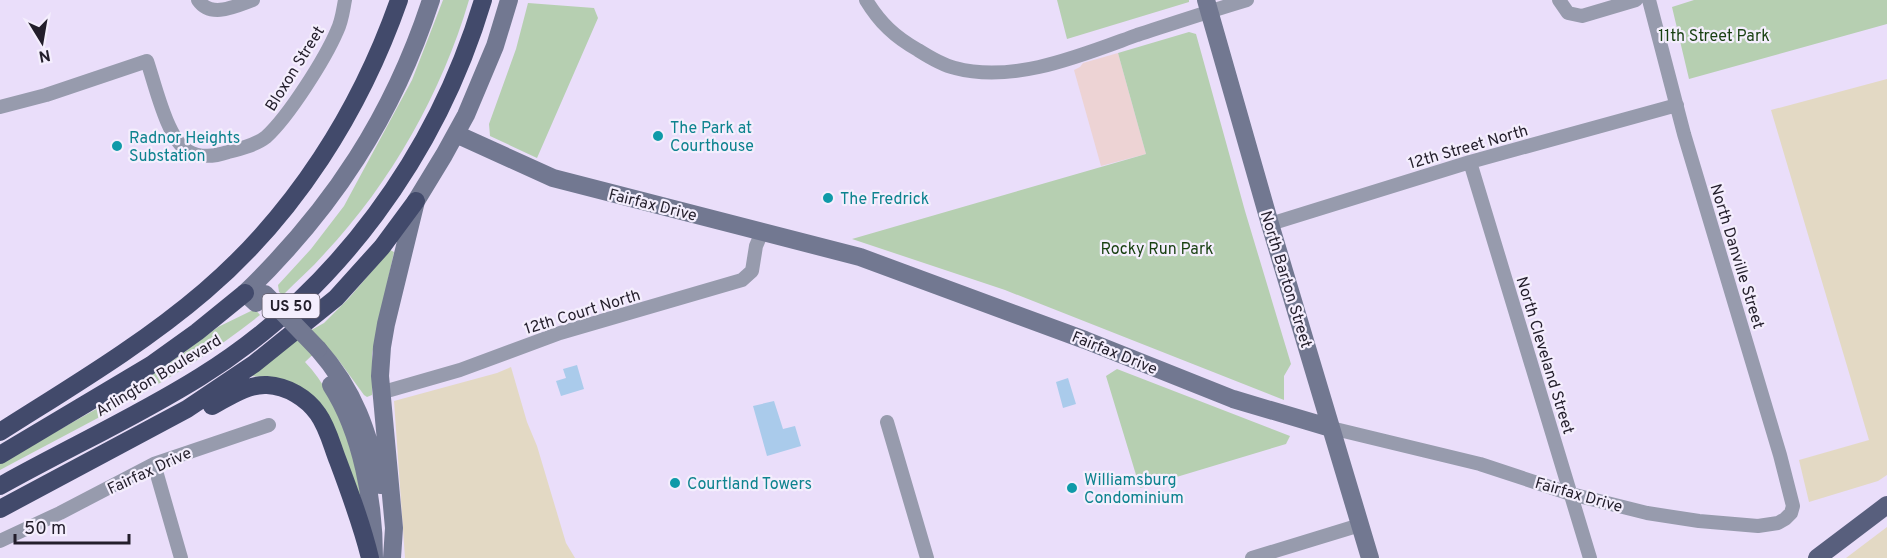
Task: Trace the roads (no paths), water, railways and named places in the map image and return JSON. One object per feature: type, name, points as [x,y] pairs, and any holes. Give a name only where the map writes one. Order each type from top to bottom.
[{"type":"highway","points":[[0,432],[162,325],[206,291],[265,231],[315,168],[346,118],[371,70],[399,0]]},
{"type":"highway","name":"Arlington Boulevard","points":[[0,486],[200,377],[266,328],[329,270],[384,204],[432,127],[457,76],[483,0]]},
{"type":"highway","points":[[0,509],[187,409],[232,380],[336,297],[382,247],[416,201]]},
{"type":"highway","points":[[0,455],[151,366],[255,293]]},
{"type":"highway","points":[[135,437],[191,416],[252,386],[273,385],[293,392],[313,407],[326,429],[359,516],[372,558]]},
{"type":"main road","points":[[1817,558],[1887,505]]},
{"type":"street","points":[[198,0],[202,5],[217,10],[253,0]]},
{"type":"street","name":"Bloxon Street","points":[[0,106],[46,95],[147,61],[171,129],[188,151],[202,156],[221,155],[244,148],[264,138],[283,118],[329,48],[338,30],[345,0]]},
{"type":"street","points":[[392,558],[380,485],[355,403],[343,381],[255,293],[355,162],[397,86],[431,0]]},
{"type":"street","points":[[392,558],[394,528],[380,393],[382,347],[397,273],[416,201],[456,134],[488,63],[509,0]]},
{"type":"street","points":[[866,0],[873,12],[895,37],[930,58],[954,68],[987,73],[1027,69],[1066,61],[1208,5],[1246,0]]},
{"type":"street","points":[[1559,0],[1568,13],[1582,16],[1636,0]]},
{"type":"street","name":"North Danville Street","points":[[1649,0],[1677,105],[1780,455],[1792,506],[1791,513],[1785,519]]},
{"type":"street","name":"North Barton Street","points":[[1208,5],[1270,224],[1370,558]]},
{"type":"street","name":"12th Street North","points":[[1270,224],[1470,162],[1677,105]]},
{"type":"street","name":"Fairfax Drive","points":[[456,134],[553,178],[860,257],[1085,340],[1233,399],[1331,428],[1480,464],[1571,494],[1647,513],[1699,521],[1758,526],[1778,523],[1785,519]]},
{"type":"street","name":"North Cleveland Street","points":[[1470,162],[1590,558]]},
{"type":"street","name":"12th Court North","points":[[380,393],[460,370],[560,333],[742,280],[752,271],[756,246],[762,232]]},
{"type":"street","points":[[314,353],[352,430],[370,499],[372,558]]},
{"type":"street","points":[[887,422],[927,558]]},
{"type":"street","name":"Fairfax Drive","points":[[0,541],[154,465],[269,425]]},
{"type":"street","points":[[154,465],[181,558]]},
{"type":"street","points":[[1252,558],[1360,525]]},
{"type":"water","points":[[577,365],[584,389],[561,396],[556,381],[566,378],[563,369]]},
{"type":"water","points":[[1068,378],[1076,404],[1063,408],[1056,382]]},
{"type":"water","points":[[774,401],[783,429],[795,426],[801,446],[767,456],[753,406]]},
{"type":"place","name":"The Park at Courthouse","points":[[658,136]]},
{"type":"place","name":"Radnor Heights Substation","points":[[117,146]]},
{"type":"place","name":"The Fredrick","points":[[828,198]]},
{"type":"place","name":"Courtland Towers","points":[[675,483]]},
{"type":"place","name":"Williamsburg Condominium","points":[[1072,488]]},
{"type":"park label","name":"11th Street Park","points":[[1714,35]]},
{"type":"park label","name":"Rocky Run Park","points":[[1157,248]]}]
